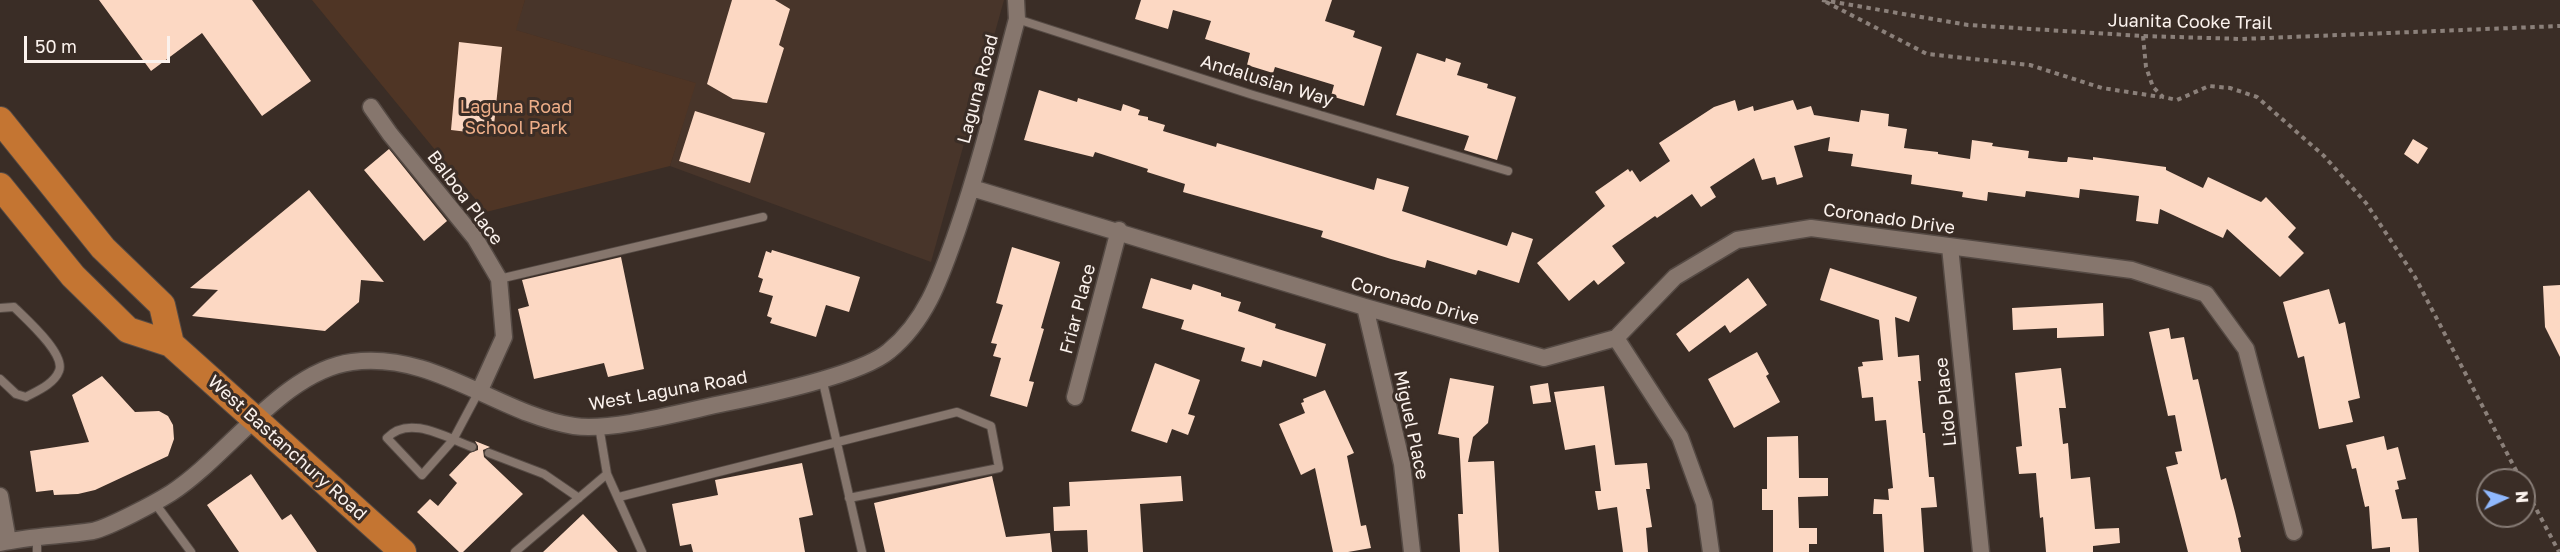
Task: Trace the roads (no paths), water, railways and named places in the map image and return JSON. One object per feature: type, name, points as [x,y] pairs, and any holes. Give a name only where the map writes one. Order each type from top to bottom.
[{"type":"main road","points":[[0,120],[103,248],[162,306],[171,344]]},
{"type":"main road","name":"West Bastanchury Road","points":[[0,186],[73,276],[128,330],[171,344],[403,552]]},
{"type":"street","name":"Laguna Road","points":[[972,188],[1017,19],[1016,0]]},
{"type":"street","name":"Balboa Place","points":[[371,107],[476,238],[499,279],[504,337],[480,390]]},
{"type":"street","name":"Coronado Drive","points":[[972,188],[1119,230],[1365,307],[1544,358],[1616,338],[1676,277],[1737,240],[1811,228],[2132,270],[2206,294],[2246,350],[2294,532]]},
{"type":"street","name":"West Laguna Road","points":[[253,419],[314,374],[350,362],[385,361],[426,369],[543,418],[576,427],[615,425],[722,403],[853,370],[888,353],[917,322],[937,289],[972,188]]},
{"type":"street","name":"Friar Place","points":[[1076,397],[1119,230]]},
{"type":"street","name":"Lido Place","points":[[1950,247],[1981,552]]},
{"type":"street","name":"Miguel Place","points":[[1365,307],[1402,464],[1412,552]]},
{"type":"street","points":[[1616,338],[1680,437],[1704,503],[1711,552]]},
{"type":"street","points":[[0,496],[9,545],[37,545],[97,530],[170,494],[214,460],[253,419]]},
{"type":"lane","name":"Andalusian Way","points":[[1017,19],[1253,95],[1508,171]]},
{"type":"lane","points":[[499,279],[763,217]]},
{"type":"lane","points":[[0,308],[14,307],[41,334],[60,363],[59,372],[44,388],[26,397],[16,394],[0,380]]},
{"type":"lane","points":[[822,378],[862,552]]},
{"type":"lane","points":[[472,447],[453,440],[413,426],[394,430],[387,438],[422,475],[453,440],[480,390]]},
{"type":"lane","points":[[619,497],[957,412],[990,426],[999,468],[849,498]]},
{"type":"lane","points":[[599,426],[607,474],[642,552]]},
{"type":"lane","points":[[489,453],[544,474],[579,498]]},
{"type":"lane","points":[[515,552],[607,474]]},
{"type":"lane","points":[[153,502],[191,552]]},
{"type":"park label","name":"Laguna Road School Park","points":[[516,117]]}]
